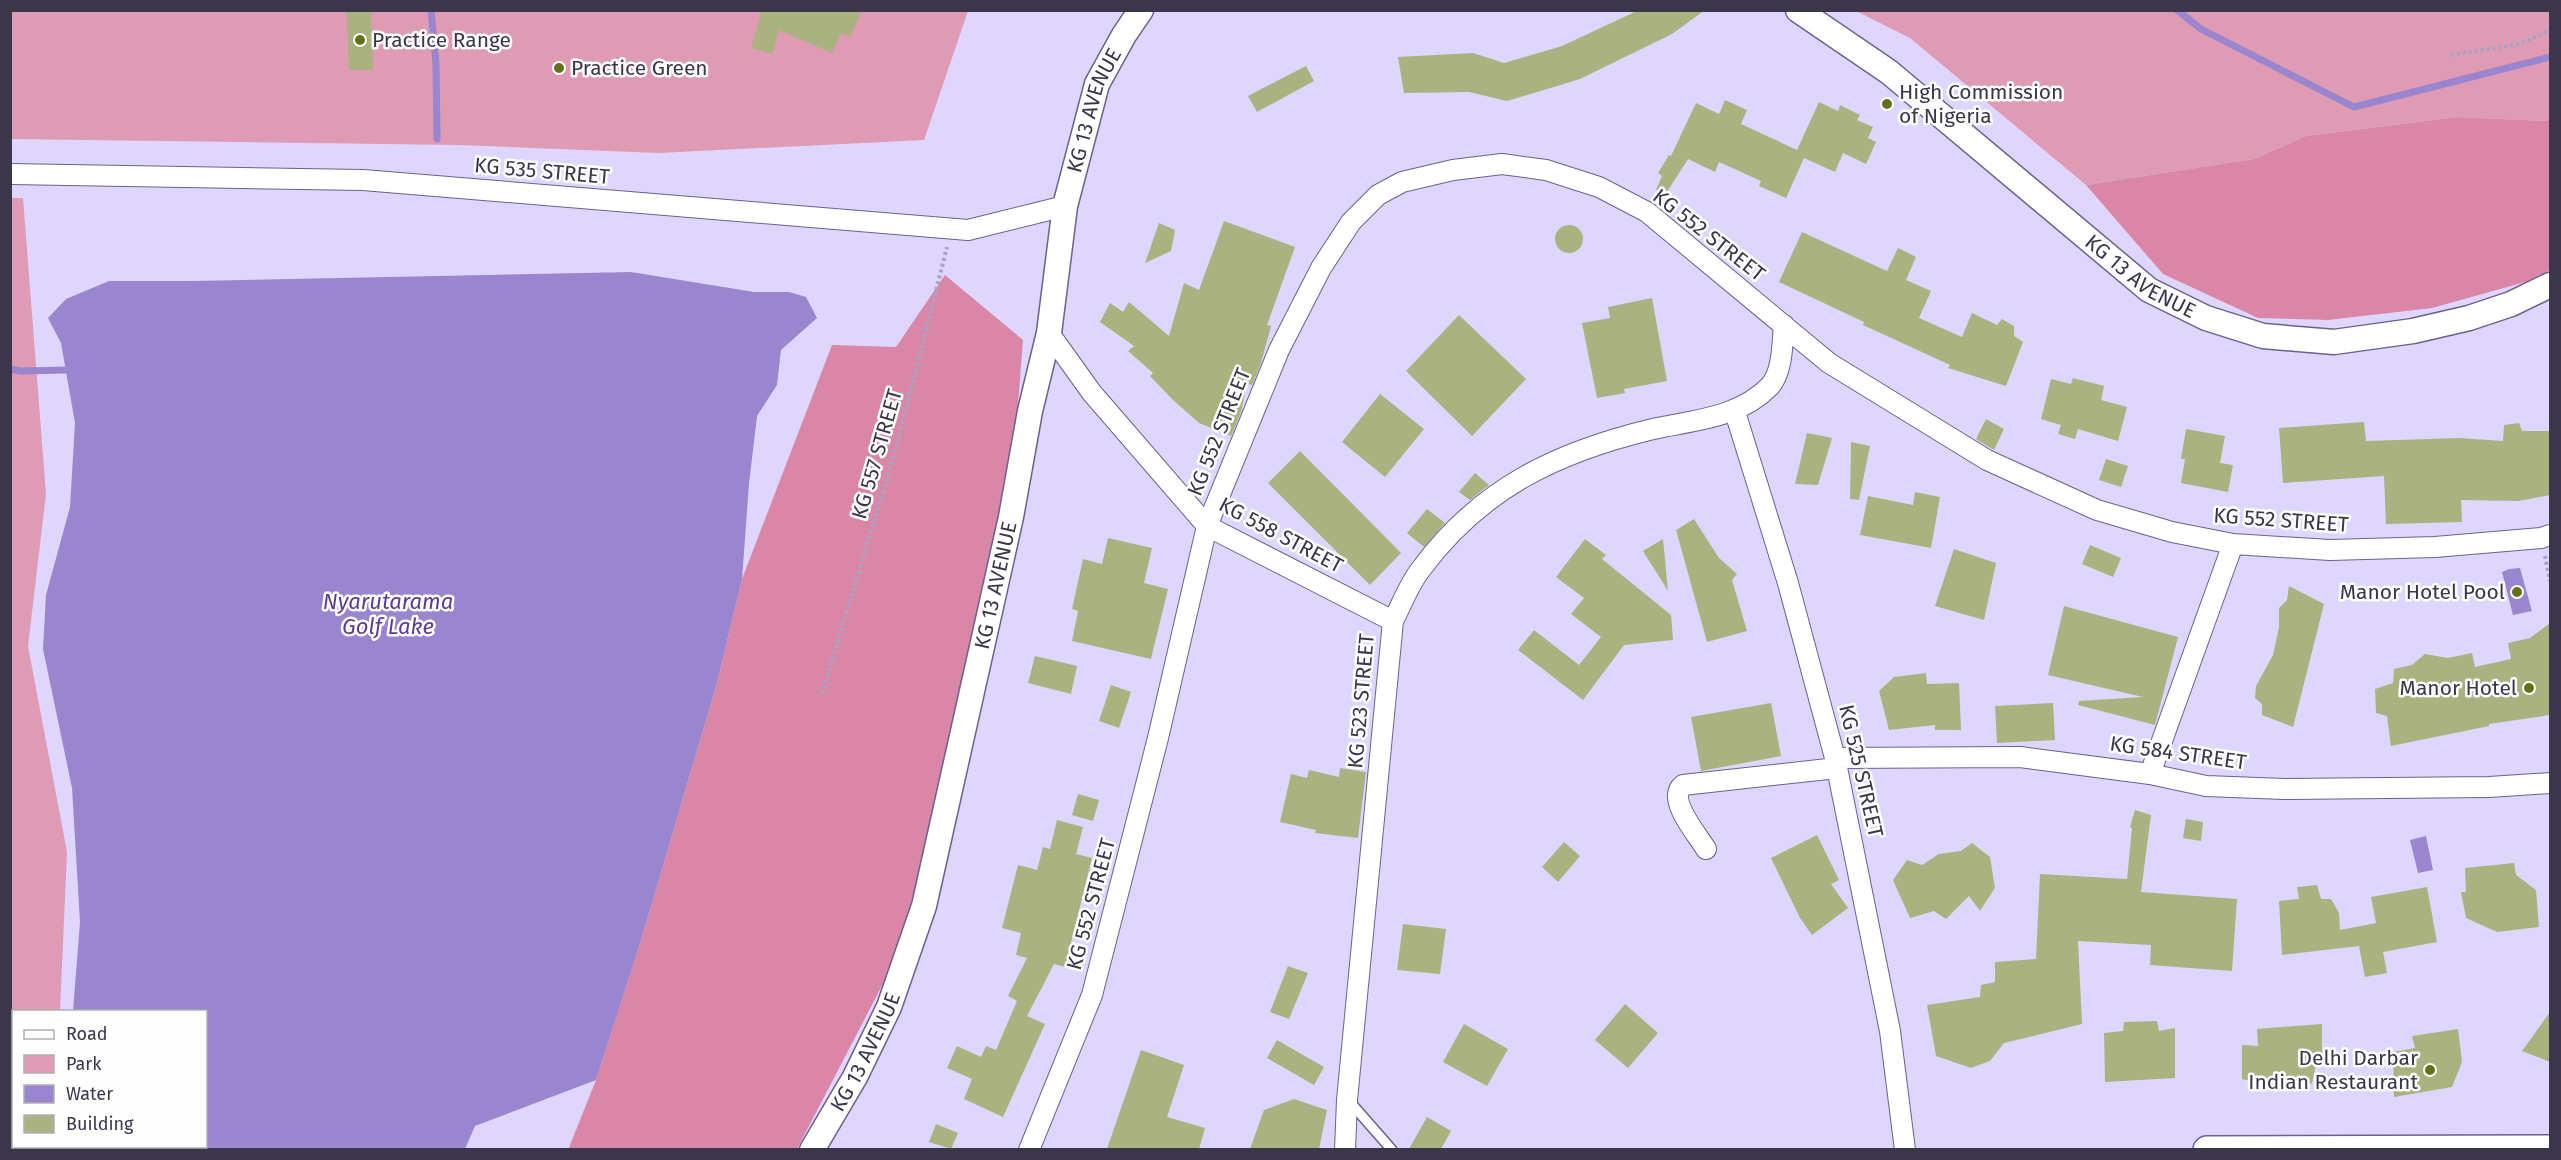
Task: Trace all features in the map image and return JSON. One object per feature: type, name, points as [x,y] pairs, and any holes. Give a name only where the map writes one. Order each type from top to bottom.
[{"type":"main road","points":[[2207,1149],[2550,1149]]},
{"type":"street","name":"KG 13 AVENUE","points":[[812,1149],[855,1077],[889,1007],[924,906],[1011,517],[1030,411],[1049,333],[1065,206],[1097,84],[1124,35],[1141,10]]},
{"type":"street","name":"KG 13 AVENUE","points":[[1798,10],[1888,72],[2149,290],[2206,318],[2262,336],[2334,342],[2413,331],[2469,318],[2511,304],[2550,285]]},
{"type":"street","name":"KG 552 STREET","points":[[1029,1149],[1092,995],[1158,738],[1207,526],[1279,350],[1321,268],[1351,222],[1378,195],[1402,182],[1453,170],[1502,164],[1546,170],[1599,187],[1647,212],[1829,363],[1986,460],[2097,510],[2172,532],[2233,544],[2330,550],[2435,548],[2550,535]]},
{"type":"street","name":"KG 535 STREET","points":[[10,174],[363,180],[968,230],[1065,206]]},
{"type":"street","name":"KG 523 STREET","points":[[1345,1149],[1347,1100],[1393,621],[1420,570],[1458,526],[1495,493],[1540,467],[1575,451],[1650,430],[1735,412],[1769,386],[1775,378],[1784,325]]},
{"type":"street","name":"KG 558 STREET","points":[[1049,333],[1092,393],[1207,526],[1393,621]]},
{"type":"street","name":"KG 525 STREET","points":[[1735,412],[1788,583],[1836,763],[1890,1031],[1905,1149]]},
{"type":"street","points":[[2150,774],[2233,544]]},
{"type":"street","name":"KG 584 STREET","points":[[1706,849],[1679,805],[1676,796],[1678,789],[1683,785],[1836,763],[2020,757],[2150,774],[2206,786],[2284,789],[2488,787],[2550,783]]},
{"type":"lane","points":[[1347,1100],[1392,1149]]},
{"type":"path","points":[[2451,55],[2520,44],[2550,30]]},
{"type":"path","name":"KG 557 STREET","points":[[822,694],[894,456],[948,243],[968,230]]},
{"type":"green space","points":[[11,11],[968,11],[924,140],[659,153],[458,145],[11,139]]},
{"type":"green space","points":[[1856,11],[2550,11],[2550,121],[2456,117],[2306,136],[2254,159],[2086,185],[1910,38]]},
{"type":"green space","points":[[11,198],[23,198],[46,494],[28,646],[67,852],[60,1010],[12,1010],[12,1148],[57,1149],[10,1149]]},
{"type":"shaded area","points":[[2456,117],[2550,121],[2550,270],[2529,281],[2432,308],[2328,320],[2258,318],[2163,274],[2086,185],[2254,159],[2306,136]]},
{"type":"shaded area","points":[[945,275],[1023,340],[1011,494],[899,953],[797,1149],[568,1150],[596,1080],[639,947],[717,683],[742,579],[832,345],[896,347]]},
{"type":"water","name":"Nyarutarama Golf Lake","points":[[631,272],[754,292],[789,292],[806,297],[817,318],[781,350],[777,385],[757,416],[742,579],[717,683],[639,947],[596,1080],[475,1126],[465,1149],[76,1149],[207,1148],[207,1010],[73,1010],[80,922],[72,788],[43,649],[46,595],[70,507],[75,423],[61,343],[48,318],[66,299],[109,281]]},
{"type":"water","name":"Manor Hotel Pool","points":[[2520,568],[2532,611],[2513,615],[2502,572]]},
{"type":"water","points":[[2426,836],[2433,870],[2418,873],[2410,840]]},
{"type":"building","name":"Practice Range","points":[[347,10],[371,10],[373,70],[349,70]]},
{"type":"building","points":[[762,10],[862,10],[850,37],[841,33],[832,53],[779,30],[772,54],[751,48]]},
{"type":"building","points":[[1639,10],[1705,10],[1672,34],[1580,79],[1507,101],[1469,92],[1404,93],[1398,57],[1473,53],[1504,63],[1562,46]]},
{"type":"building","points":[[1306,66],[1314,81],[1257,112],[1248,96]]},
{"type":"building","points":[[1725,100],[1747,110],[1741,124],[1797,150],[1819,102],[1838,111],[1840,105],[1860,115],[1857,120],[1873,127],[1868,138],[1876,142],[1866,164],[1843,153],[1835,172],[1804,158],[1786,198],[1759,186],[1761,181],[1719,162],[1715,172],[1688,159],[1665,195],[1656,190],[1662,176],[1658,173],[1669,155],[1671,156],[1696,103],[1719,114]]},
{"type":"building","points":[[1224,221],[1295,247],[1267,325],[1271,326],[1261,363],[1252,385],[1247,384],[1241,412],[1231,436],[1199,423],[1173,400],[1150,376],[1153,373],[1128,351],[1134,346],[1100,322],[1110,303],[1123,312],[1129,302],[1169,336],[1184,283],[1199,290]]},
{"type":"building","points":[[1159,223],[1175,230],[1171,251],[1145,263]]},
{"type":"building","points":[[1569,225],[1579,229],[1583,239],[1579,249],[1569,253],[1559,249],[1555,239],[1559,229]]},
{"type":"building","points":[[1802,232],[1887,271],[1898,248],[1916,257],[1906,280],[1931,291],[1919,318],[1962,337],[1972,313],[1997,325],[2002,319],[2014,326],[2014,336],[2023,342],[2006,386],[1948,368],[1950,365],[1863,325],[1864,322],[1779,282]]},
{"type":"building","points":[[1652,298],[1667,381],[1624,389],[1625,393],[1597,398],[1582,323],[1610,318],[1608,307]]},
{"type":"building","points":[[1459,315],[1526,379],[1472,436],[1406,371]]},
{"type":"building","points":[[2073,378],[2104,386],[2101,400],[2127,407],[2118,441],[2078,429],[2075,439],[2058,434],[2061,425],[2041,419],[2051,379],[2071,384]]},
{"type":"building","points":[[1380,394],[1424,429],[1385,477],[1342,442]]},
{"type":"building","points":[[1986,419],[2004,429],[1994,450],[1976,439]]},
{"type":"building","points":[[2364,422],[2366,441],[2459,438],[2503,441],[2504,425],[2519,423],[2522,431],[2549,431],[2550,495],[2518,501],[2461,500],[2462,522],[2386,524],[2384,476],[2283,483],[2279,428]]},
{"type":"building","points":[[2186,429],[2225,436],[2220,463],[2233,465],[2228,492],[2181,483],[2185,459],[2181,459]]},
{"type":"building","points":[[1807,433],[1832,438],[1818,485],[1795,484]]},
{"type":"building","points":[[1851,442],[1870,446],[1859,500],[1850,499]]},
{"type":"building","points":[[1300,451],[1401,553],[1370,585],[1268,483]]},
{"type":"building","points":[[2106,459],[2128,466],[2121,487],[2099,480]]},
{"type":"building","points":[[1475,473],[1489,485],[1470,500],[1459,492]]},
{"type":"building","points":[[1915,492],[1940,497],[1931,548],[1860,535],[1868,496],[1913,505]]},
{"type":"building","points":[[1427,509],[1445,523],[1424,547],[1407,533]]},
{"type":"building","points":[[1694,519],[1719,558],[1737,574],[1732,580],[1747,631],[1707,642],[1676,530]]},
{"type":"building","points":[[1108,538],[1152,548],[1144,583],[1168,589],[1151,659],[1072,641],[1078,611],[1072,609],[1083,559],[1102,564]]},
{"type":"building","points":[[1585,539],[1606,555],[1602,559],[1671,615],[1673,640],[1624,645],[1583,700],[1518,650],[1534,630],[1579,665],[1601,637],[1571,614],[1584,598],[1556,577]]},
{"type":"building","points":[[1663,539],[1668,591],[1643,551]]},
{"type":"building","points":[[2090,545],[2121,558],[2113,577],[2082,564]]},
{"type":"building","points":[[1954,549],[1996,563],[1984,620],[1935,606]]},
{"type":"building","points":[[2289,586],[2324,604],[2293,727],[2262,715],[2262,704],[2255,698],[2256,686],[2273,655],[2279,627],[2279,608],[2287,600]]},
{"type":"building","points":[[2064,606],[2178,637],[2155,725],[2078,705],[2079,701],[2143,697],[2048,675]]},
{"type":"building","points":[[2550,623],[2550,715],[2489,724],[2489,726],[2391,746],[2387,716],[2376,713],[2375,689],[2393,683],[2394,669],[2412,665],[2425,654],[2448,658],[2472,653],[2475,667],[2511,659],[2508,643],[2530,638]]},
{"type":"building","points":[[1035,656],[1077,666],[1071,694],[1028,683]]},
{"type":"building","points":[[1926,673],[1927,684],[1959,683],[1961,730],[1935,730],[1935,725],[1889,730],[1879,691],[1894,677]]},
{"type":"building","points":[[1111,685],[1131,692],[1119,728],[1099,721]]},
{"type":"building","points":[[1771,703],[1781,756],[1701,771],[1691,717]]},
{"type":"building","points":[[2053,703],[2055,740],[1997,743],[1995,706]]},
{"type":"building","points":[[1340,768],[1366,772],[1358,838],[1315,833],[1316,830],[1280,822],[1291,774],[1307,778],[1309,770],[1339,777]]},
{"type":"building","points":[[1078,794],[1099,800],[1093,821],[1072,815]]},
{"type":"building","points":[[2135,810],[2151,815],[2141,892],[2237,899],[2232,971],[2150,965],[2151,945],[2078,941],[2082,1024],[2004,1043],[1990,1061],[1971,1068],[1936,1056],[1927,1005],[1980,997],[1981,985],[1995,982],[1995,962],[2036,959],[2040,874],[2127,879],[2132,828],[2130,827]]},
{"type":"building","points":[[2186,819],[2203,822],[2201,841],[2183,838]]},
{"type":"building","points":[[1057,820],[1083,827],[1076,854],[1092,858],[1065,967],[1054,964],[1027,1016],[1045,1024],[1003,1117],[964,1099],[972,1079],[947,1068],[957,1046],[981,1057],[986,1046],[996,1050],[1017,1001],[1008,996],[1027,958],[1016,955],[1021,933],[1002,928],[1018,865],[1037,870],[1043,847],[1050,849]]},
{"type":"building","points":[[1817,835],[1839,880],[1831,884],[1848,908],[1812,935],[1800,918],[1771,858]]},
{"type":"building","points":[[1564,842],[1580,856],[1558,882],[1542,867]]},
{"type":"building","points":[[1972,843],[1990,857],[1995,888],[1980,911],[1969,896],[1946,919],[1934,911],[1910,918],[1893,880],[1907,860],[1922,865],[1939,854],[1961,851]]},
{"type":"building","points":[[2514,863],[2516,875],[2536,890],[2539,927],[2497,932],[2466,918],[2461,892],[2466,892],[2465,868]]},
{"type":"building","points":[[2317,885],[2321,899],[2331,899],[2339,913],[2340,930],[2376,923],[2371,897],[2427,887],[2437,942],[2383,952],[2387,973],[2365,977],[2359,946],[2282,955],[2279,901],[2299,899],[2297,887]]},
{"type":"building","points":[[1403,924],[1446,929],[1440,974],[1397,970]]},
{"type":"building","points":[[1288,966],[1308,973],[1289,1019],[1270,1012]]},
{"type":"building","points":[[1625,1004],[1658,1033],[1628,1068],[1595,1040]]},
{"type":"building","points":[[2550,1012],[2550,1062],[2522,1051]]},
{"type":"building","points":[[2157,1021],[2159,1031],[2175,1028],[2175,1078],[2105,1082],[2104,1033],[2123,1031],[2124,1022]]},
{"type":"building","points":[[1464,1024],[1508,1049],[1487,1086],[1443,1062]]},
{"type":"building","points":[[2322,1024],[2322,1067],[2316,1064],[2312,1083],[2297,1090],[2286,1090],[2242,1079],[2242,1045],[2258,1046],[2257,1029]]},
{"type":"building","points":[[2458,1029],[2462,1062],[2452,1087],[2394,1097],[2393,1052],[2415,1048],[2412,1036]]},
{"type":"building","points":[[1277,1040],[1324,1067],[1314,1085],[1267,1058]]},
{"type":"building","points":[[1141,1050],[1184,1065],[1167,1117],[1205,1128],[1199,1149],[1107,1149]]},
{"type":"building","points":[[1294,1099],[1327,1110],[1319,1149],[1250,1149],[1264,1110]]},
{"type":"building","points":[[1427,1117],[1451,1131],[1441,1149],[1409,1149]]},
{"type":"building","points":[[936,1124],[958,1133],[951,1149],[929,1142]]},
{"type":"waterway","points":[[431,10],[436,64],[437,139]]},
{"type":"waterway","points":[[2177,10],[2201,29],[2354,107],[2550,57]]},
{"type":"waterway","points":[[10,369],[21,371],[66,370]]},
{"type":"place","name":"Practice Range","points":[[360,40]]},
{"type":"place","name":"Practice Green","points":[[559,68]]},
{"type":"place","name":"High Commission of Nigeria","points":[[1887,104]]},
{"type":"place","name":"Manor Hotel Pool","points":[[2517,592]]},
{"type":"place","name":"Manor Hotel","points":[[2529,688]]},
{"type":"place","name":"Delhi Darbar Indian Restaurant","points":[[2430,1070]]}]
